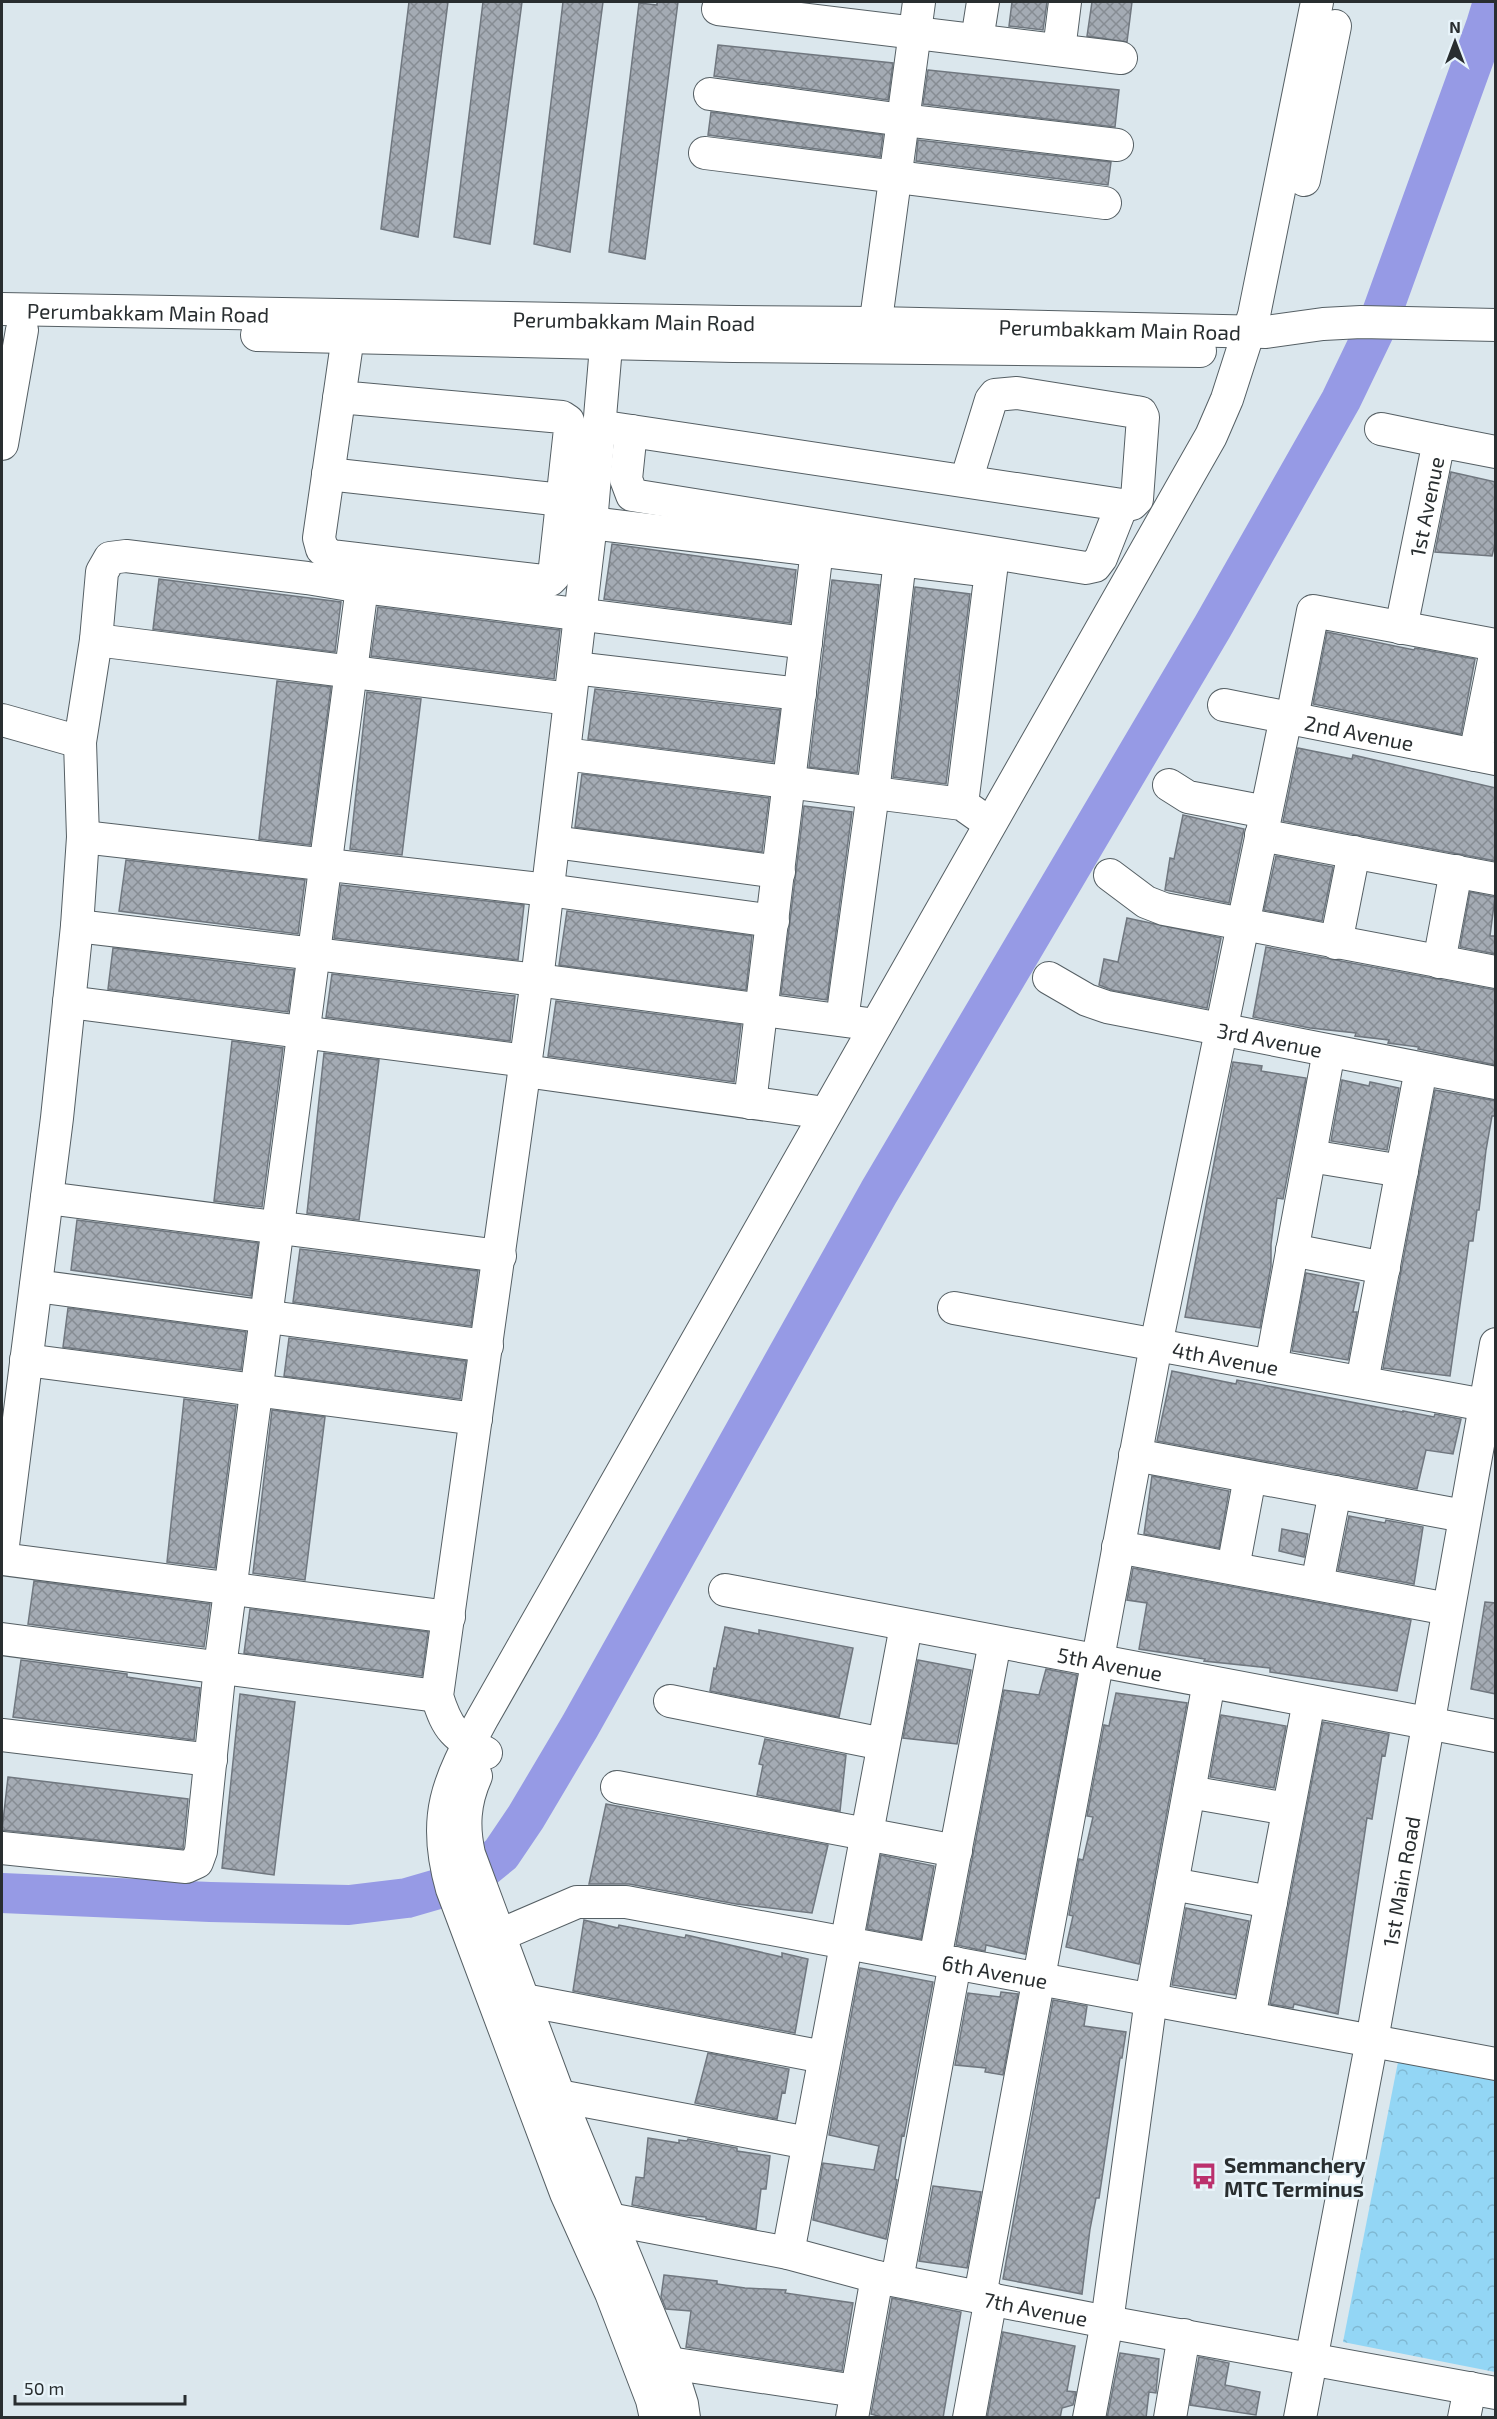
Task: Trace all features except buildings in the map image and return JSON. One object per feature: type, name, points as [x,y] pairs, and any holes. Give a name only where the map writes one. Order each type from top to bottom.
[{"type":"street","points":[[977,40],[983,2]]},
{"type":"street","points":[[1059,50],[1065,2]]},
{"type":"street","points":[[656,2418],[652,2400],[612,2293],[559,2096],[524,2000],[486,1924],[446,1869],[453,1838],[442,1821],[448,1790],[478,1748],[1212,469],[1238,415],[1255,342],[1268,255],[1317,2]]},
{"type":"street","points":[[478,1748],[825,1113],[1211,436],[1255,342],[1298,208],[1339,2]]},
{"type":"street","points":[[718,9],[773,9],[917,17],[977,40],[1121,58]]},
{"type":"street","points":[[874,335],[917,17]]},
{"type":"street","points":[[710,94],[903,120],[1117,145]]},
{"type":"street","points":[[705,153],[1105,203]]},
{"type":"street","points":[[2,444],[8,323]]},
{"type":"street","name":"Perumbakkam Main Road","points":[[8,323],[1255,342],[1332,334],[1394,343],[1444,334]]},
{"type":"street","name":"Perumbakkam Main Road","points":[[8,323],[348,337],[608,332]]},
{"type":"street","points":[[1444,334],[1496,325]]},
{"type":"street","points":[[478,1748],[449,1727],[437,1696],[537,980],[591,523],[608,332]]},
{"type":"street","points":[[1444,334],[1496,347]]},
{"type":"street","points":[[339,398],[562,417],[568,421],[570,429],[554,576],[550,580],[543,581],[331,556],[322,549],[319,538],[328,474],[339,398],[348,337]]},
{"type":"street","points":[[598,426],[1122,505],[1132,504],[1137,499],[1143,417],[1141,413],[1017,393],[995,395],[991,400],[966,481]]},
{"type":"street","points":[[1381,429],[1440,441]]},
{"type":"street","points":[[631,431],[626,479],[628,490],[632,495],[1086,568],[1095,566],[1101,558],[1122,505]]},
{"type":"street","name":"1st Avenue","points":[[1401,628],[1440,441],[1496,452]]},
{"type":"street","points":[[328,474],[562,500]]},
{"type":"street","points":[[591,523],[991,571],[962,804]]},
{"type":"street","points":[[750,1103],[817,550]]},
{"type":"street","points":[[2,1553],[47,1198],[77,926],[83,837],[80,742],[96,640],[102,572],[110,558],[126,556],[806,643]]},
{"type":"street","points":[[842,1020],[873,793],[900,560]]},
{"type":"street","points":[[2,1848],[186,1867],[197,1862],[201,1851],[220,1667],[362,587]]},
{"type":"street","points":[[969,2418],[985,2297],[1037,1978],[1135,1455],[1263,823],[1313,611],[1496,645]]},
{"type":"street","points":[[96,640],[570,699]]},
{"type":"street","points":[[1485,757],[1496,650]]},
{"type":"street","points":[[574,668],[800,694]]},
{"type":"street","name":"2nd Avenue","points":[[1224,705],[1485,757]]},
{"type":"street","points":[[2,720],[80,742]]},
{"type":"street","points":[[564,754],[962,804],[991,823]]},
{"type":"street","points":[[1169,785],[1188,797],[1354,852],[1496,879]]},
{"type":"street","points":[[83,837],[548,890],[773,921]]},
{"type":"street","points":[[554,842],[779,872]]},
{"type":"street","points":[[1336,942],[1354,852]]},
{"type":"street","points":[[1439,962],[1456,872]]},
{"type":"street","points":[[1110,875],[1146,903],[1164,909],[1496,972]]},
{"type":"street","points":[[77,926],[537,980],[876,1025]]},
{"type":"street","name":"3rd Avenue","points":[[1049,978],[1087,1000],[1107,1007],[1496,1083]]},
{"type":"street","points":[[69,1002],[304,1032],[825,1113]]},
{"type":"street","points":[[1271,1366],[1329,1051]]},
{"type":"street","points":[[1362,1382],[1421,1069]]},
{"type":"street","points":[[1310,1156],[1402,1171]]},
{"type":"street","points":[[47,1198],[500,1256]]},
{"type":"street","points":[[1292,1250],[1384,1268]]},
{"type":"street","points":[[36,1286],[487,1346]]},
{"type":"street","name":"4th Avenue","points":[[954,1308],[1490,1406]]},
{"type":"street","name":"1st Main Road","points":[[1300,2418],[1372,2040],[1464,1516],[1490,1406],[1496,1344]]},
{"type":"street","points":[[26,1360],[476,1419]]},
{"type":"street","points":[[1135,1455],[1464,1516]]},
{"type":"street","points":[[1233,1568],[1250,1477]]},
{"type":"street","points":[[1317,1584],[1335,1492]]},
{"type":"street","points":[[1118,1547],[1448,1609]]},
{"type":"street","points":[[2,1559],[448,1617]]},
{"type":"street","name":"5th Avenue","points":[[724,1590],[1496,1736]]},
{"type":"street","points":[[788,2253],[906,1626]]},
{"type":"street","points":[[2,1639],[437,1696]]},
{"type":"street","points":[[669,2363],[854,2404],[887,2278],[945,1961],[956,1851],[995,1642]]},
{"type":"street","points":[[1089,2418],[1107,2322],[1151,1999],[1209,1682]]},
{"type":"street","points":[[670,1701],[884,1744]]},
{"type":"street","points":[[1249,2018],[1309,1701]]},
{"type":"street","points":[[2,1735],[211,1760]]},
{"type":"street","points":[[617,1787],[956,1851]]},
{"type":"street","points":[[1189,1792],[1288,1809]]},
{"type":"street","points":[[1172,1884],[1271,1902]]},
{"type":"street","name":"6th Avenue","points":[[486,1924],[577,1902],[626,1902],[1496,2064]]},
{"type":"street","points":[[486,1924],[595,2224],[669,2363],[684,2418]]},
{"type":"street","points":[[524,2000],[824,2057]]},
{"type":"street","points":[[559,2096],[808,2143]]},
{"type":"street","name":"7th Avenue","points":[[595,2224],[788,2253],[887,2278],[1312,2360],[1476,2400]]},
{"type":"street","points":[[1170,2418],[1184,2335]]},
{"type":"green space","points":[[1398,2062],[1495,2081],[1495,2372],[1343,2342]]},
{"type":"waterway","points":[[2,1893],[210,1902],[349,1905],[407,1898],[469,1880],[501,1854],[526,1817],[580,1726],[879,1192],[1213,626],[1341,400],[1379,321],[1493,2]]},
{"type":"place","name":"Semmanchery MTC Terminus","points":[[1204,2176]]}]
